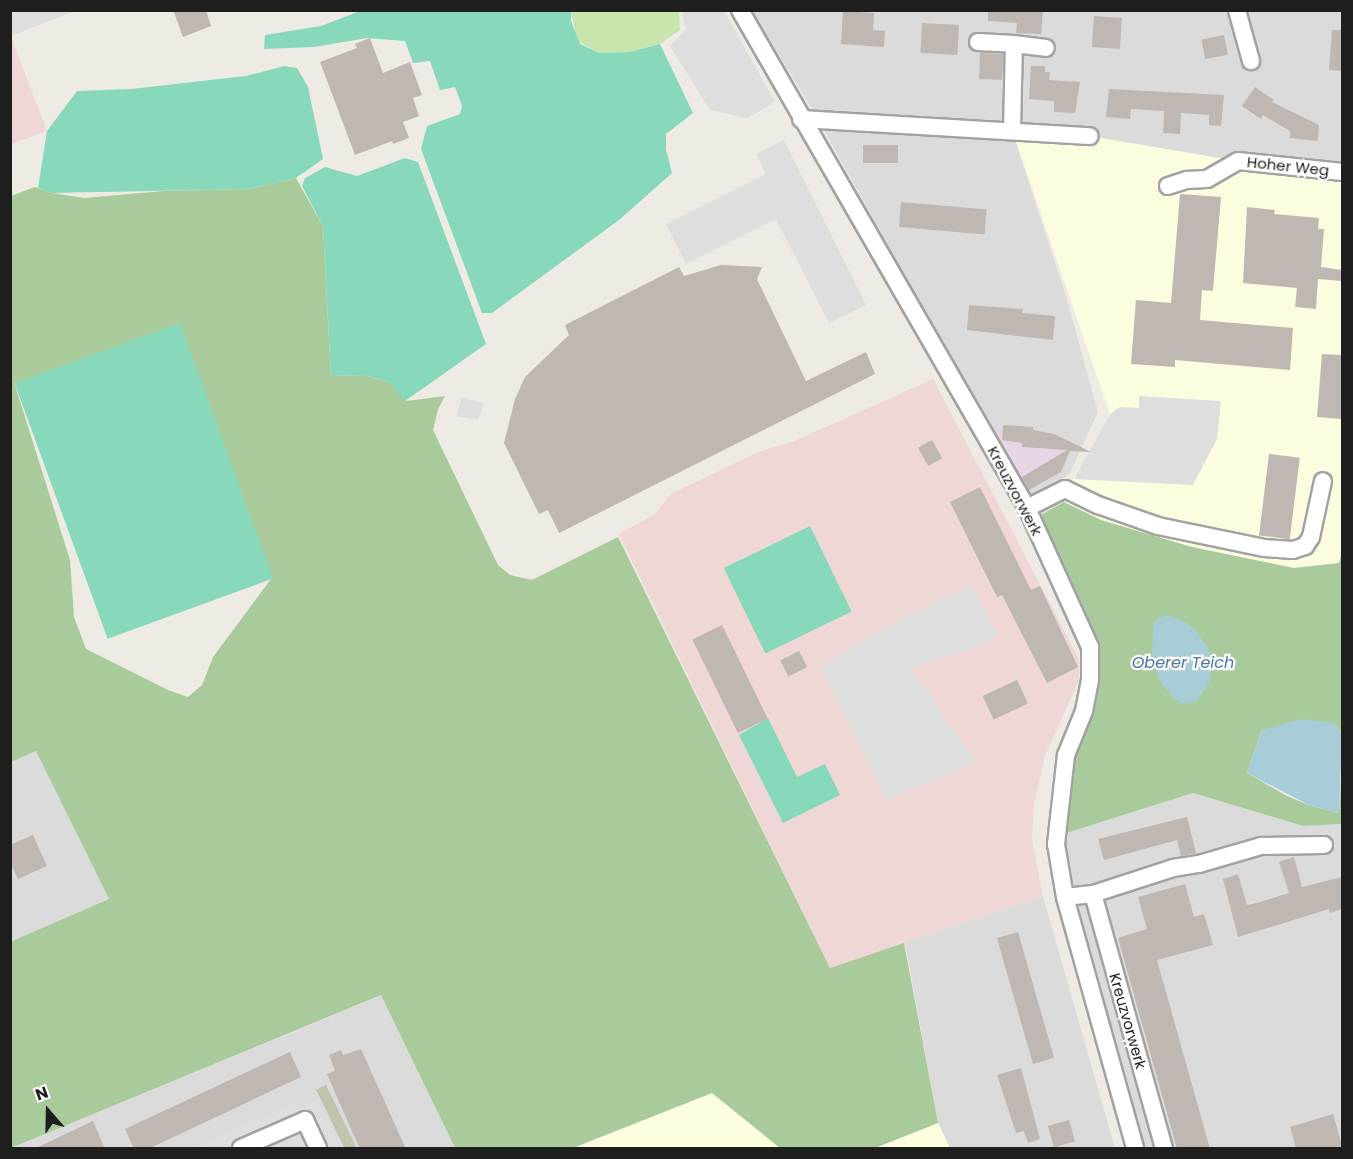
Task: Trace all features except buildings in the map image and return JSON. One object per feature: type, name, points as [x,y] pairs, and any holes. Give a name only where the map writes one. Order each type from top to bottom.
[{"type":"street","name":"Kreuzvorwerk","points":[[740,10],[1026,508],[1090,647],[1090,680],[1084,711],[1066,755],[1056,844],[1065,897],[1135,1149]]},
{"type":"street","points":[[1237,10],[1251,61]]},
{"type":"street","points":[[978,42],[1046,48]]},
{"type":"street","points":[[1012,130],[1014,44]]},
{"type":"street","points":[[801,118],[1089,136]]},
{"type":"street","name":"Hoher Weg","points":[[1168,186],[1187,180],[1207,179],[1238,161],[1342,172]]},
{"type":"street","points":[[1026,508],[1065,489],[1098,505],[1158,526],[1264,548],[1293,550],[1305,546],[1311,537],[1323,481]]},
{"type":"street","points":[[1065,897],[1093,894],[1173,868],[1262,846],[1324,845]]},
{"type":"street","name":"Kreuzvorwerk","points":[[1093,894],[1164,1149]]},
{"type":"street","points":[[241,1149],[269,1143],[305,1120],[318,1149]]},
{"type":"shaded area","points":[[11,10],[75,10],[75,11],[11,36]]},
{"type":"shaded area","points":[[687,10],[724,11],[775,102],[748,118],[710,110],[670,46],[686,29],[682,13]]},
{"type":"shaded area","points":[[752,11],[1342,11],[1342,172],[1238,161],[1012,131],[1066,296],[1098,412],[1069,475],[1028,498],[814,112]]},
{"type":"shaded area","points":[[11,37],[47,131],[10,144]]},
{"type":"shaded area","points":[[1012,130],[1089,136],[1244,162],[1342,172],[1342,552],[1340,563],[1294,568],[1192,547],[1101,520],[1064,502],[1065,489],[1087,461],[1110,414]]},
{"type":"shaded area","points":[[784,140],[866,305],[829,323],[776,219],[686,264],[666,224],[766,174],[756,154]]},
{"type":"shaded area","points":[[933,379],[1079,659],[1079,680],[1045,756],[1034,804],[1032,839],[1043,897],[830,968],[619,534],[655,514],[671,494],[760,451],[790,443]]},
{"type":"shaded area","points":[[1139,396],[1221,401],[1217,439],[1193,485],[1074,479],[1110,414],[1120,407],[1139,408]]},
{"type":"shaded area","points":[[462,397],[484,404],[478,420],[456,416]]},
{"type":"shaded area","points":[[997,425],[1033,427],[1033,430],[1055,434],[1074,443],[1061,472],[1029,490],[996,434]]},
{"type":"shaded area","points":[[970,585],[999,636],[985,644],[910,668],[976,762],[886,800],[820,667],[888,626]]},
{"type":"shaded area","points":[[36,751],[109,899],[11,942],[10,762]]},
{"type":"shaded area","points":[[1193,793],[1303,826],[1342,824],[1342,1148],[1142,1148],[1065,879],[1060,835]]},
{"type":"shaded area","points":[[1043,897],[1115,1148],[950,1148],[938,1123],[905,942]]},
{"type":"shaded area","points":[[382,995],[455,1148],[11,1148]]},
{"type":"shaded area","points":[[326,1085],[357,1148],[344,1148],[316,1090]]},
{"type":"shaded area","points":[[712,1093],[780,1148],[573,1148]]},
{"type":"shaded area","points":[[318,1100],[340,1148],[324,1148],[305,1106]]},
{"type":"shaded area","points":[[298,1101],[303,1112],[224,1148],[194,1148]]},
{"type":"shaded area","points":[[938,1123],[950,1148],[875,1148]]},
{"type":"shaded area","points":[[304,1125],[314,1148],[276,1148],[272,1139]]},
{"type":"green space","points":[[360,11],[571,11],[571,21],[580,44],[599,53],[630,52],[660,44],[693,113],[666,134],[666,149],[672,173],[619,220],[492,313],[482,313],[421,149],[427,126],[460,114],[462,106],[455,87],[440,90],[430,61],[413,63],[405,41],[367,38],[314,47],[264,49],[265,35],[321,26]]},
{"type":"green space","points":[[571,11],[679,11],[680,30],[660,44],[630,52],[599,53],[577,41]]},
{"type":"green space","points":[[284,66],[297,68],[308,87],[323,159],[296,178],[248,189],[52,193],[38,188],[47,131],[77,91],[131,89],[246,76]]},
{"type":"green space","points":[[405,158],[418,162],[486,344],[405,401],[389,382],[363,375],[331,376],[323,226],[302,186],[305,178],[325,167],[357,176]]},
{"type":"green space","points":[[296,178],[323,226],[331,376],[363,375],[389,382],[406,401],[445,396],[438,409],[433,430],[498,565],[510,575],[532,580],[618,537],[830,968],[904,943],[938,1123],[875,1148],[780,1148],[712,1093],[573,1148],[455,1148],[381,995],[11,1148],[10,942],[109,899],[36,751],[11,762],[11,196],[35,187],[52,193],[84,198],[164,191],[248,189]],"holes":[[[14,382],[271,579],[213,657],[202,685],[188,697],[168,690],[86,649],[74,617],[70,560]]]},
{"type":"green space","points":[[180,323],[273,579],[108,639],[15,383]]},
{"type":"green space","points":[[1064,502],[1101,520],[1192,547],[1294,568],[1339,563],[1342,552],[1342,733],[1334,723],[1262,730],[1247,773],[1287,796],[1311,806],[1339,813],[1342,763],[1342,824],[1303,826],[1193,793],[1060,835],[1069,764],[1098,683],[1035,518]]},
{"type":"green space","points":[[810,526],[852,611],[765,653],[724,568]]},
{"type":"green space","points":[[768,718],[797,777],[825,764],[840,795],[783,823],[739,735]]},
{"type":"water","name":"Oberer Teich","points":[[1166,615],[1185,622],[1194,629],[1207,646],[1211,659],[1210,682],[1197,700],[1190,703],[1181,703],[1173,698],[1160,681],[1156,670],[1152,653],[1153,627],[1155,621]]},
{"type":"water","points":[[1303,719],[1334,723],[1342,733],[1339,813],[1311,806],[1247,773],[1262,730]]}]
